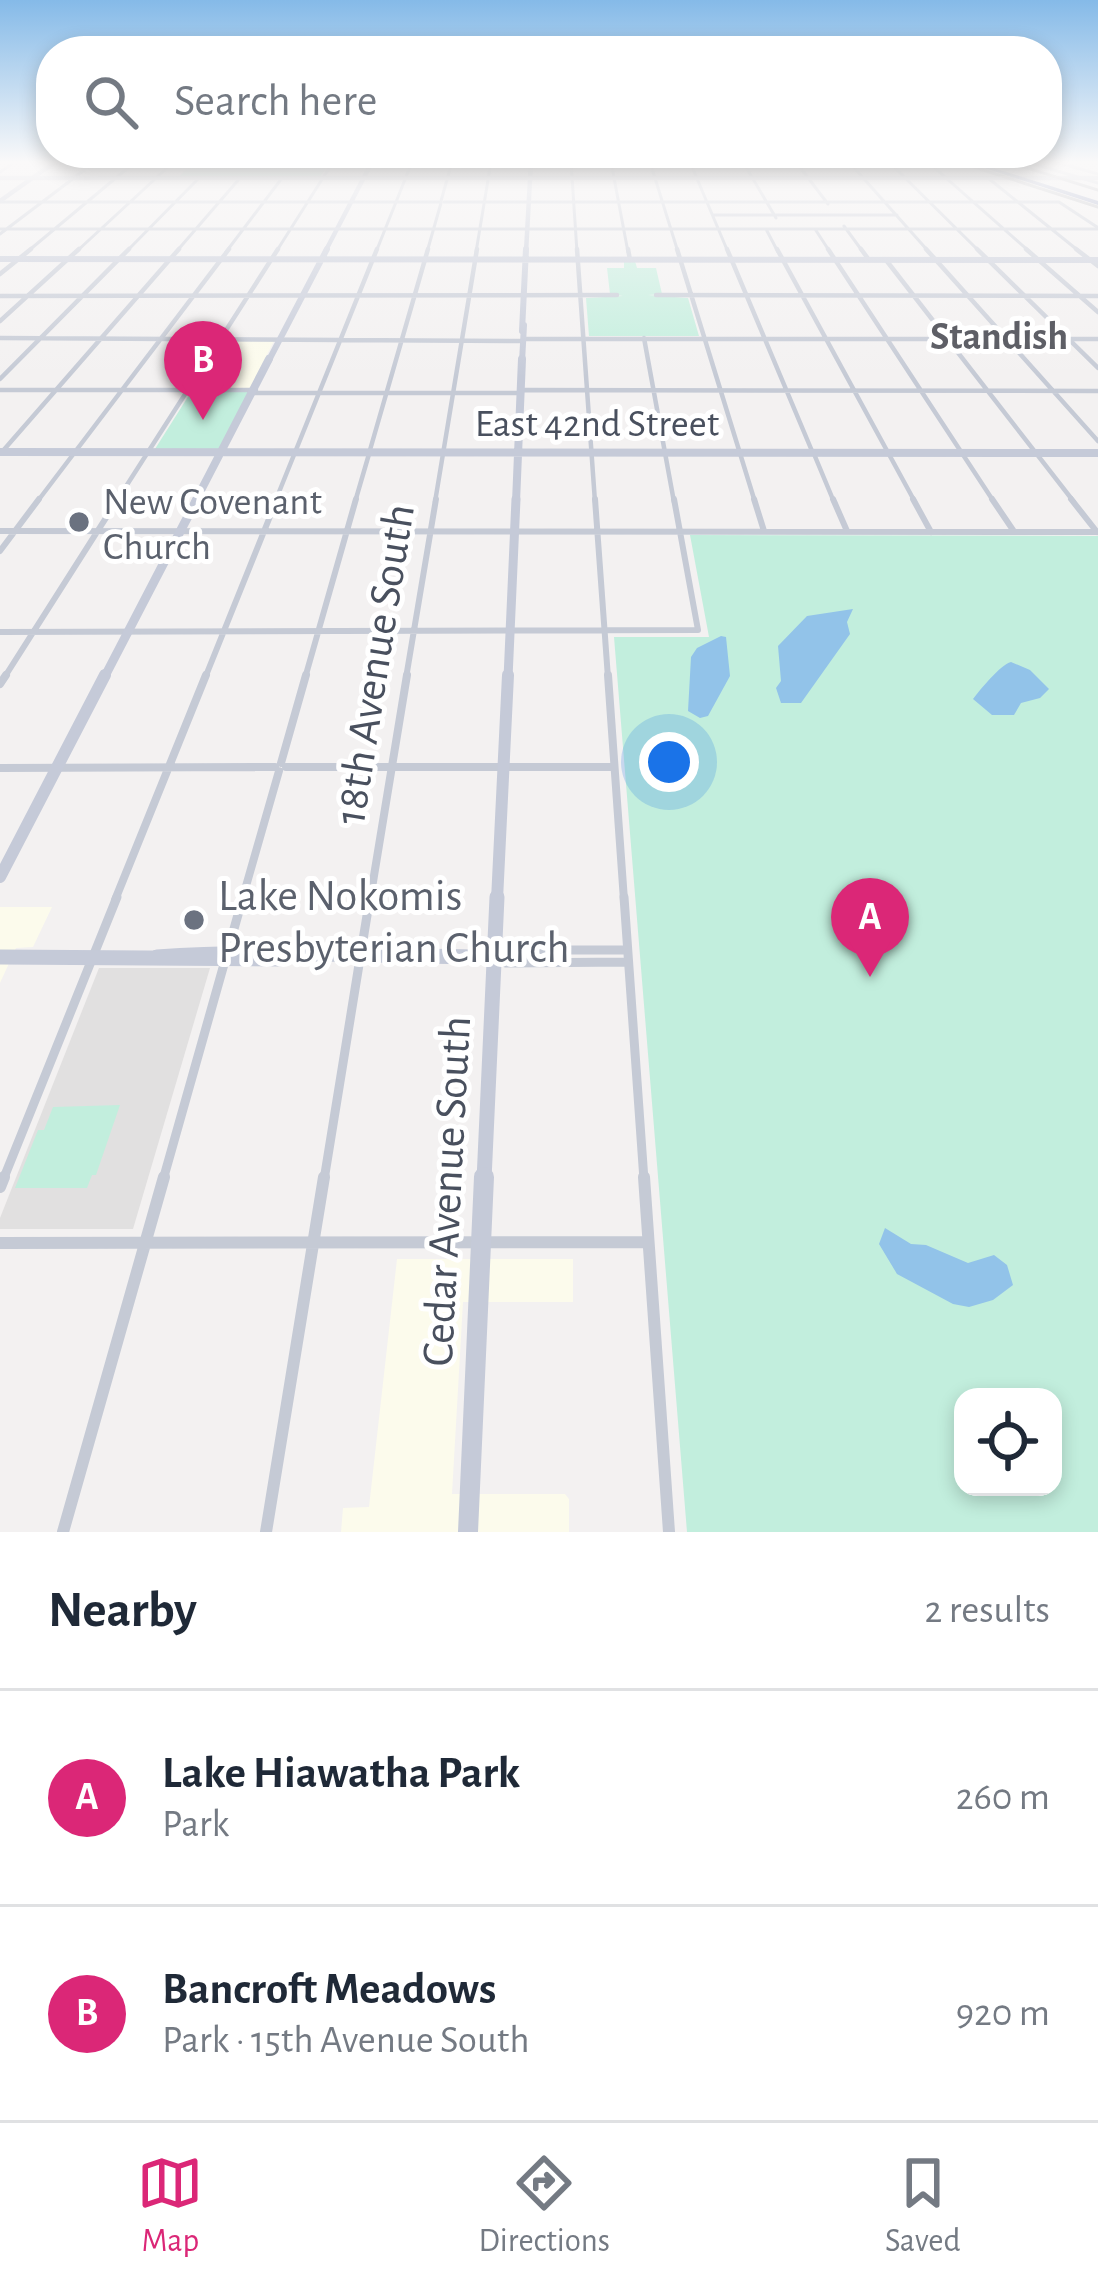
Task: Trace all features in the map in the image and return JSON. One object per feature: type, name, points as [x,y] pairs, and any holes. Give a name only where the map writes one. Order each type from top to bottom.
[{"type":"street","points":[[0,274],[50,233]]},
{"type":"street","points":[[0,321],[97,233]]},
{"type":"street","points":[[0,379],[146,233]]},
{"type":"street","points":[[0,453],[193,233]]},
{"type":"street","points":[[0,551],[242,233]]},
{"type":"street","points":[[0,684],[289,233]]},
{"type":"street","points":[[0,877],[337,233]]},
{"type":"street","points":[[0,1187],[384,233]]},
{"type":"street","points":[[63,1532],[433,233]]},
{"type":"street","name":"18th Avenue South","points":[[266,1532],[480,233]]},
{"type":"street","name":"Cedar Avenue South","points":[[468,1532],[528,233]]},
{"type":"street","points":[[576,233],[669,1532]]},
{"type":"street","points":[[625,233],[630,260]]},
{"type":"street","points":[[672,233],[764,531]]},
{"type":"street","points":[[721,233],[847,531]]},
{"type":"street","points":[[768,233],[931,532]]},
{"type":"street","points":[[818,233],[1014,532]]},
{"type":"street","points":[[849,233],[869,260]]},
{"type":"street","points":[[914,233],[1098,441]]},
{"type":"street","points":[[962,233],[1098,368]]},
{"type":"street","points":[[1009,233],[1098,312]]},
{"type":"street","points":[[1058,233],[1096,262]]},
{"type":"street","points":[[0,260],[1096,262]]},
{"type":"street","points":[[886,260],[1098,532]]},
{"type":"street","points":[[0,296],[616,295]]},
{"type":"street","points":[[656,295],[1098,296]]},
{"type":"street","points":[[0,338],[523,343],[547,339],[1098,339]]},
{"type":"street","points":[[0,632],[698,630],[644,339]]},
{"type":"street","points":[[0,390],[1098,391]]},
{"type":"street","name":"East 42nd Street","points":[[0,453],[1098,453]]},
{"type":"street","points":[[0,531],[1098,532]]},
{"type":"street","points":[[0,768],[615,767]]},
{"type":"street","points":[[0,958],[495,957],[506,963],[628,956]]},
{"type":"street","points":[[0,1243],[648,1242]]},
{"type":"shaded area","points":[[225,341],[274,341],[250,388],[196,388]]},
{"type":"shaded area","points":[[0,907],[52,907],[33,947],[16,948],[0,983]]},
{"type":"shaded area","points":[[99,968],[210,968],[133,1229],[0,1229],[0,1218]]},
{"type":"shaded area","points":[[397,1259],[573,1259],[573,1302],[463,1302],[452,1494],[565,1494],[569,1532],[341,1532],[343,1508],[369,1507]]},
{"type":"green space","points":[[624,261],[635,261],[637,268],[656,268],[662,294],[648,295],[688,298],[699,336],[589,336],[586,298],[623,296],[610,294],[607,268],[624,268]]},
{"type":"green space","points":[[191,392],[249,392],[219,449],[155,449]]},
{"type":"green space","points":[[690,535],[1098,536],[1098,1532],[687,1532],[614,637],[709,637]]},
{"type":"green space","points":[[120,1105],[87,1188],[15,1188],[38,1130],[44,1130],[53,1107]]},
{"type":"water","points":[[853,609],[847,622],[850,634],[801,703],[781,703],[776,688],[781,681],[778,646],[807,616]]},
{"type":"water","points":[[726,637],[730,676],[708,716],[700,718],[688,711],[691,657],[697,648]]},
{"type":"water","points":[[1011,662],[1030,670],[1049,689],[1040,698],[1021,703],[1014,715],[992,715],[973,699]]},
{"type":"water","points":[[885,1228],[911,1244],[926,1245],[968,1263],[994,1255],[1007,1265],[1013,1285],[993,1300],[969,1307],[953,1304],[897,1274],[879,1244]]},
{"type":"place","name":"Bancroft Meadows","points":[[203,420]]},
{"type":"place","name":"New Covenant Church","points":[[79,522]]},
{"type":"place","name":"Lake Nokomis Presbyterian Church","points":[[194,920]]},
{"type":"place","name":"Lake Hiawatha Park","points":[[870,977]]},
{"type":"district","name":"Standish","points":[[999,335]]}]
